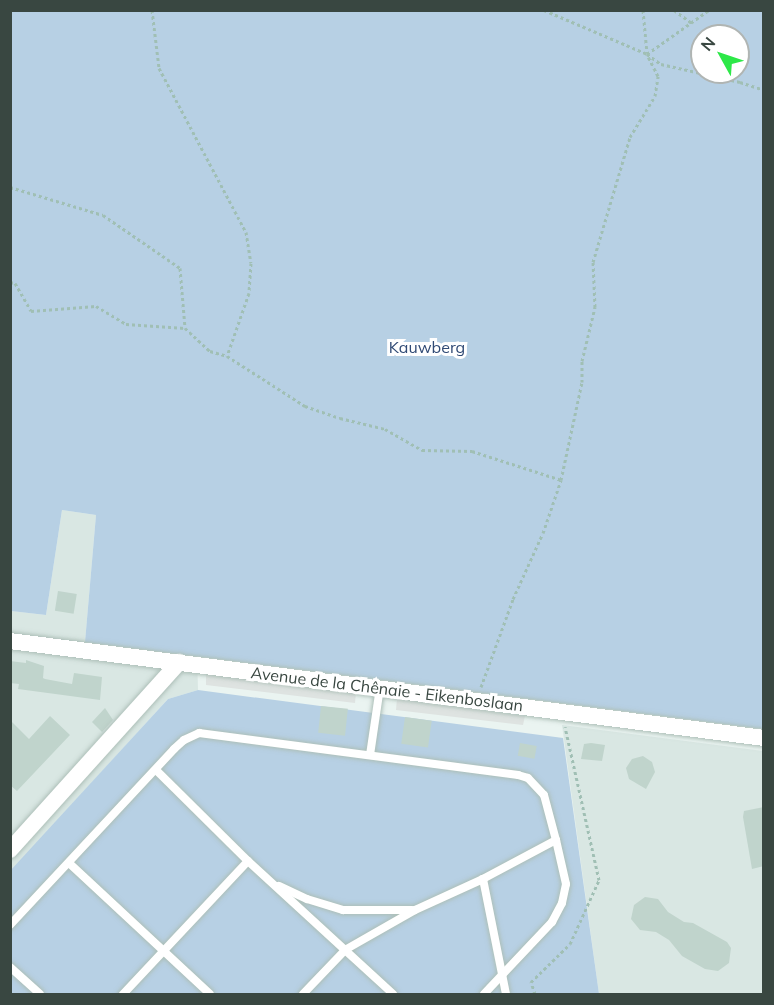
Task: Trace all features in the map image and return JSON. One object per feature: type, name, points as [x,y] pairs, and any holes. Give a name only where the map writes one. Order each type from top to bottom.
[{"type":"street","name":"Avenue de la Chênaie - Eikenboslaan","points":[[10,641],[764,738]]},
{"type":"street","points":[[10,850],[179,662]]},
{"type":"lane","points":[[370,755],[380,687]]},
{"type":"lane","points":[[10,925],[184,740],[198,734],[370,755],[528,778],[544,795],[566,884],[562,903],[552,922],[484,994]]},
{"type":"lane","points":[[156,770],[248,861],[393,994]]},
{"type":"lane","points":[[303,994],[345,950],[415,910],[483,879],[556,840]]},
{"type":"lane","points":[[123,994],[248,861]]},
{"type":"lane","points":[[69,863],[210,994]]},
{"type":"lane","points":[[483,879],[506,994]]},
{"type":"lane","points":[[272,882],[307,899],[343,910],[415,910]]},
{"type":"lane","points":[[10,967],[39,994]]},
{"type":"path","points":[[152,10],[159,68],[246,232],[251,263],[249,292],[227,356]]},
{"type":"path","points":[[544,10],[647,54],[661,64],[740,82],[764,90]]},
{"type":"path","points":[[477,700],[513,599],[543,532],[561,480],[582,382],[582,361],[595,307],[593,262],[630,137],[656,96],[658,75],[647,54],[643,10]]},
{"type":"path","points":[[674,10],[692,23]]},
{"type":"path","points":[[647,54],[709,10]]},
{"type":"path","points":[[10,187],[103,215],[180,268],[185,328]]},
{"type":"path","points":[[10,282],[15,283],[31,311],[96,306],[126,324],[185,328],[210,351],[227,356],[305,406],[340,418],[385,429],[422,450],[472,451],[561,480]]},
{"type":"path","points":[[535,994],[531,982],[570,944],[599,880],[561,711]]},
{"type":"shaded area","points":[[62,510],[96,515],[85,642],[197,653],[198,690],[168,699],[11,871],[11,611],[46,615]]},
{"type":"shaded area","points":[[206,673],[356,693],[355,703],[206,685]]},
{"type":"shaded area","points":[[397,698],[525,716],[523,725],[396,710]]},
{"type":"shaded area","points":[[562,725],[763,751],[763,994],[599,994]]},
{"type":"green space","name":"Kauwberg","points":[[11,11],[763,11],[763,729],[85,642],[96,515],[62,510],[46,615],[11,611]]},
{"type":"green space","points":[[198,690],[563,738],[599,994],[11,994],[10,871],[168,699]]},
{"type":"building","points":[[58,591],[77,594],[74,614],[55,611]]},
{"type":"building","points":[[26,660],[44,666],[43,678],[45,679],[72,684],[74,673],[102,677],[100,700],[18,689],[19,684],[10,683],[10,661],[26,663]]},
{"type":"building","points":[[321,706],[348,709],[345,736],[318,733]]},
{"type":"building","points":[[105,708],[113,720],[102,732],[92,722]]},
{"type":"building","points":[[50,716],[70,735],[17,791],[10,785],[10,720],[29,739]]},
{"type":"building","points":[[405,717],[432,721],[428,747],[401,744]]},
{"type":"building","points":[[520,743],[537,746],[534,759],[518,756]]},
{"type":"building","points":[[584,744],[605,745],[602,761],[581,759]]},
{"type":"building","points":[[643,756],[652,762],[655,772],[646,789],[629,779],[626,768],[632,759]]},
{"type":"building","points":[[764,807],[764,866],[752,869],[743,817],[744,811]]},
{"type":"building","points":[[645,897],[658,899],[668,912],[684,922],[693,923],[727,942],[731,948],[729,963],[718,971],[705,969],[682,956],[669,940],[656,932],[640,930],[631,919],[634,905]]}]
